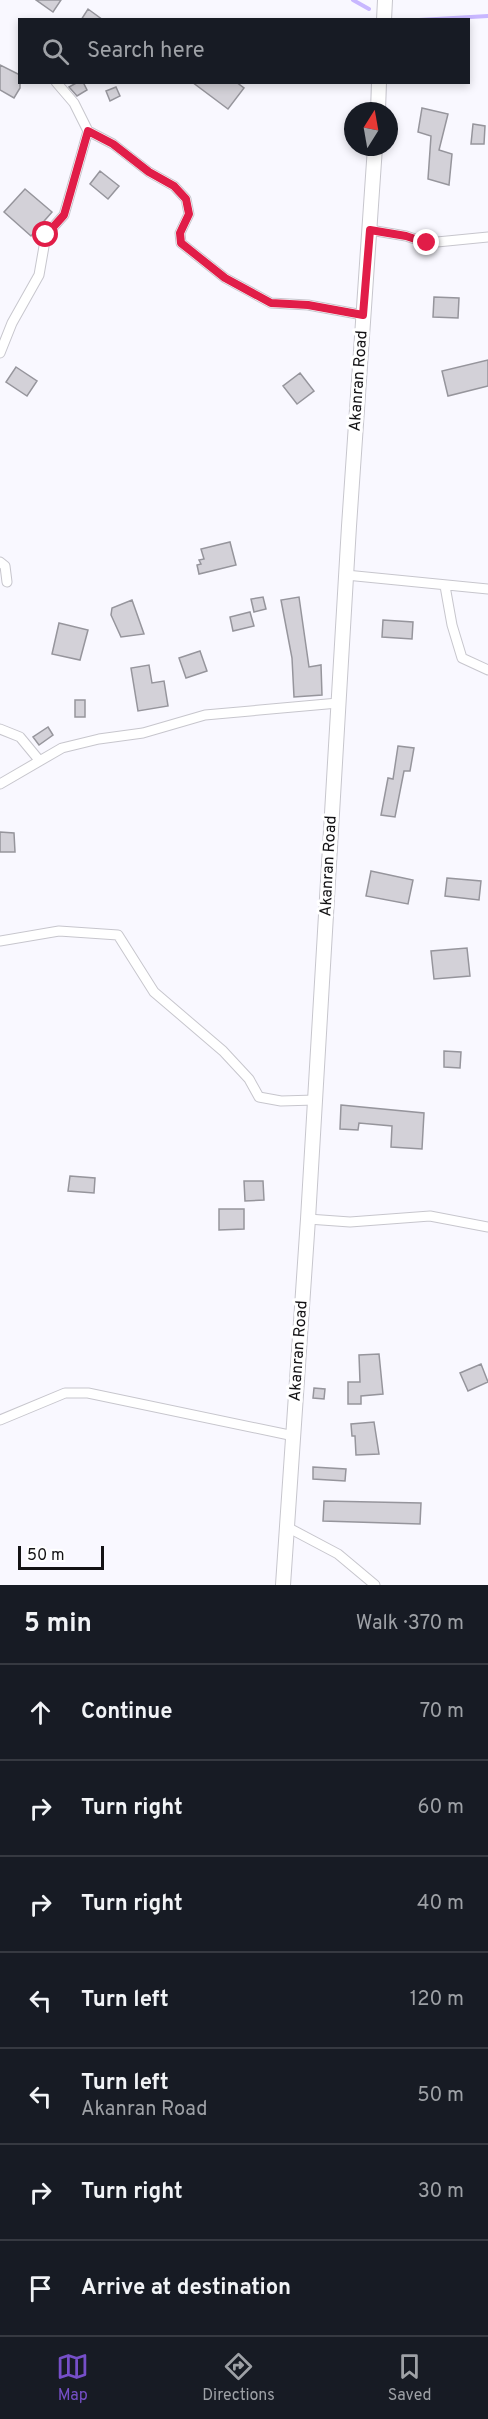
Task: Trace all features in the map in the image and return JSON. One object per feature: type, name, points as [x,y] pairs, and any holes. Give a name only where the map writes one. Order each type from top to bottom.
[{"type":"main road","points":[[384,18],[385,0]]},
{"type":"main road","points":[[379,102],[380,84]]},
{"type":"main road","name":"Akanran Road","points":[[284,1585],[346,575],[374,156]]},
{"type":"street","points":[[58,84],[74,104],[88,131],[113,144],[180,192],[186,199],[189,214],[180,233],[181,243],[225,278],[271,303],[308,305],[363,315]]},
{"type":"street","points":[[0,353],[12,323],[39,275],[46,235],[64,215],[88,131]]},
{"type":"street","points":[[370,230],[406,236],[427,243],[488,237]]},
{"type":"street","points":[[0,562],[5,566],[7,582]]},
{"type":"street","points":[[346,575],[488,589]]},
{"type":"street","points":[[445,586],[452,625],[462,658],[488,670]]},
{"type":"street","points":[[0,784],[62,748],[99,739],[143,733],[206,715],[338,704]]},
{"type":"street","points":[[0,729],[20,738],[39,760]]},
{"type":"street","points":[[0,941],[59,931],[118,935],[154,992],[223,1051],[249,1079],[259,1097],[281,1101],[315,1100]]},
{"type":"street","points":[[308,1219],[350,1222],[430,1216],[488,1227]]},
{"type":"street","points":[[0,1420],[65,1393],[87,1394],[294,1436]]},
{"type":"street","points":[[287,1527],[338,1554],[375,1585]]},
{"type":"building","points":[[36,0],[61,0],[53,12]]},
{"type":"building","points":[[88,9],[100,18],[82,18]]},
{"type":"building","points":[[0,65],[18,74],[20,88],[14,98],[0,90]]},
{"type":"building","points":[[74,84],[84,84],[87,90],[77,96],[69,87]]},
{"type":"building","points":[[195,84],[239,84],[244,88],[228,109]]},
{"type":"building","points":[[116,87],[120,96],[110,101],[106,91]]},
{"type":"building","points":[[422,108],[448,114],[439,150],[452,154],[449,185],[428,179],[431,136],[418,132]]},
{"type":"building","points":[[473,124],[485,126],[484,144],[471,144]]},
{"type":"building","points":[[100,171],[119,186],[108,199],[90,184]]},
{"type":"building","points":[[25,189],[52,212],[31,236],[4,212]]},
{"type":"building","points":[[434,297],[459,298],[458,318],[433,317]]},
{"type":"building","points":[[488,360],[488,386],[448,396],[442,371]]},
{"type":"building","points":[[16,367],[37,381],[27,396],[6,382]]},
{"type":"building","points":[[300,373],[314,391],[297,404],[283,386]]},
{"type":"building","points":[[230,542],[236,565],[199,574],[197,565],[201,564],[199,560],[204,559],[201,549]]},
{"type":"building","points":[[263,597],[266,609],[254,612],[251,599]]},
{"type":"building","points":[[299,597],[309,667],[321,665],[322,695],[294,697],[292,658],[281,600]]},
{"type":"building","points":[[132,600],[144,634],[121,637],[111,615],[112,608]]},
{"type":"building","points":[[250,612],[254,626],[233,631],[230,617]]},
{"type":"building","points":[[383,620],[413,622],[412,639],[382,637]]},
{"type":"building","points":[[59,623],[88,630],[80,660],[52,654]]},
{"type":"building","points":[[200,651],[207,671],[186,678],[179,658]]},
{"type":"building","points":[[149,665],[152,683],[164,681],[168,706],[138,711],[131,668]]},
{"type":"building","points":[[75,700],[85,700],[85,717],[75,717]]},
{"type":"building","points":[[48,727],[53,735],[39,745],[33,737]]},
{"type":"building","points":[[398,746],[414,748],[410,771],[404,771],[395,817],[381,815],[388,778],[393,779]]},
{"type":"building","points":[[0,832],[14,833],[15,852],[0,852]]},
{"type":"building","points":[[371,871],[413,880],[408,904],[366,896]]},
{"type":"building","points":[[447,878],[481,881],[479,900],[445,896]]},
{"type":"building","points":[[467,948],[470,976],[434,979],[431,951]]},
{"type":"building","points":[[444,1051],[461,1052],[460,1068],[444,1067]]},
{"type":"building","points":[[341,1105],[424,1113],[422,1149],[391,1147],[392,1126],[359,1123],[358,1130],[340,1129]]},
{"type":"building","points":[[70,1176],[95,1178],[94,1193],[68,1191]]},
{"type":"building","points":[[244,1181],[263,1181],[264,1200],[245,1201]]},
{"type":"building","points":[[219,1209],[244,1209],[244,1229],[219,1230]]},
{"type":"building","points":[[379,1354],[383,1394],[361,1396],[361,1404],[348,1404],[348,1382],[360,1382],[359,1355]]},
{"type":"building","points":[[481,1364],[488,1382],[468,1391],[460,1373]]},
{"type":"building","points":[[314,1388],[325,1389],[324,1399],[313,1398]]},
{"type":"building","points":[[374,1422],[379,1454],[356,1455],[355,1436],[352,1436],[351,1424]]},
{"type":"building","points":[[313,1467],[346,1469],[345,1481],[313,1479]]},
{"type":"building","points":[[324,1501],[421,1503],[420,1524],[323,1521]]},
{"type":"waterway","points":[[353,0],[369,9]]},
{"type":"waterway","points":[[454,18],[488,16]]},
{"type":"route","points":[[46,235],[64,215],[88,131],[113,144],[149,172],[174,186],[186,199],[189,214],[180,233],[181,243],[225,278],[271,303],[308,305],[363,315],[370,230],[406,236],[427,243]]}]
